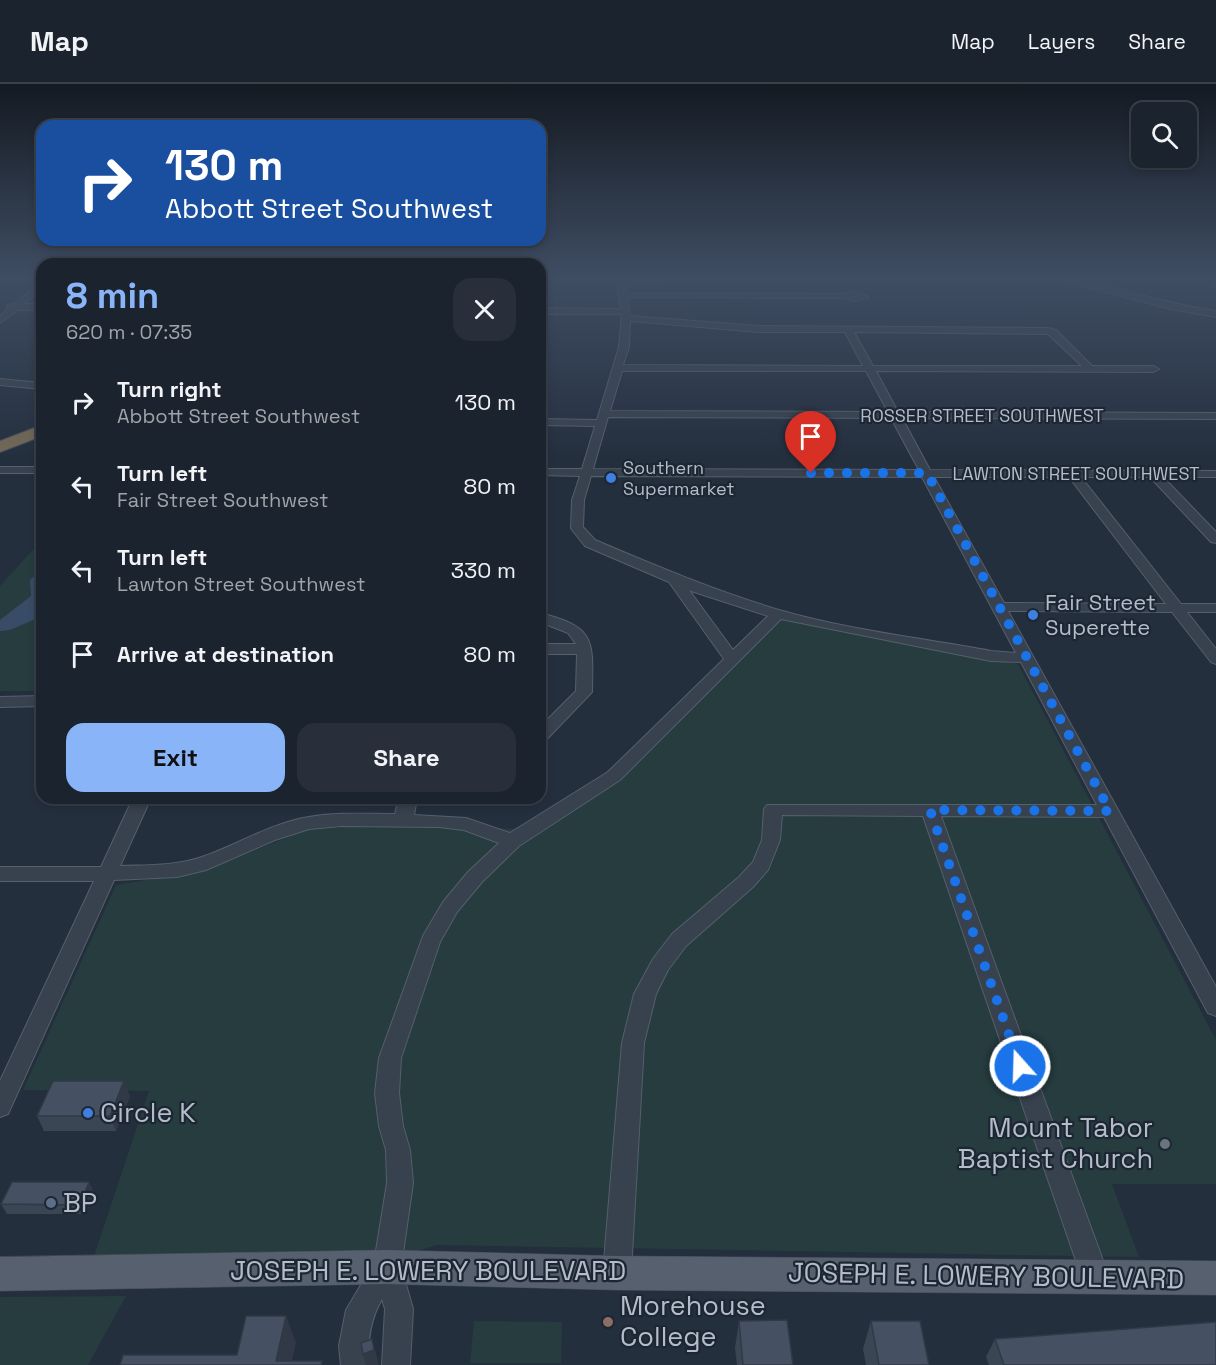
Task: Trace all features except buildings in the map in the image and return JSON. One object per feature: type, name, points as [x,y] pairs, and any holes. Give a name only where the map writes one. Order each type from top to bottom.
[{"type":"highway","points":[[0,436],[36,422]]},
{"type":"highway","points":[[0,447],[36,432]]},
{"type":"main road","name":"JOSEPH E. LOWERY BOULEVARD","points":[[0,1274],[387,1267],[617,1273],[1216,1278]]},
{"type":"street","points":[[625,337],[624,347],[575,519],[576,528],[582,536],[603,550],[735,601],[778,614],[991,656],[1026,658]]},
{"type":"street","points":[[852,337],[1216,1007]]},
{"type":"street","points":[[1058,337],[1090,369]]},
{"type":"street","points":[[618,368],[1154,369]]},
{"type":"street","points":[[0,382],[36,385]]},
{"type":"street","name":"ROSSER STREET SOUTHWEST","points":[[546,422],[603,418],[895,415],[1216,416]]},
{"type":"street","points":[[1203,416],[1216,427]]},
{"type":"street","points":[[0,470],[36,470]]},
{"type":"street","name":"LAWTON STREET SOUTHWEST","points":[[546,472],[1216,474]]},
{"type":"street","points":[[1072,474],[1216,659]]},
{"type":"street","points":[[1153,474],[1215,536]]},
{"type":"street","points":[[674,578],[732,659]]},
{"type":"street","points":[[999,608],[1216,608]]},
{"type":"street","points":[[355,1365],[353,1346],[360,1310],[387,1267],[400,1183],[398,1150],[391,1126],[387,1093],[390,1058],[430,942],[450,907],[512,841],[614,776],[778,614]]},
{"type":"street","points":[[546,619],[573,628],[582,638],[585,649],[584,692],[546,726]]},
{"type":"street","points":[[546,650],[585,649]]},
{"type":"street","points":[[0,702],[36,701]]},
{"type":"street","points":[[0,1107],[139,804]]},
{"type":"street","points":[[403,822],[407,804]]},
{"type":"street","points":[[617,1273],[633,1043],[643,1004],[660,965],[680,940],[746,882],[761,865],[771,840],[773,809],[1110,811]]},
{"type":"street","points":[[930,810],[1095,1277]]},
{"type":"street","points":[[0,873],[106,874],[168,871],[206,863],[268,836],[308,823],[342,820],[439,821],[466,824],[512,841]]},
{"type":"street","points":[[387,1267],[399,1309],[396,1365]]},
{"type":"green space","points":[[36,546],[36,691],[0,691],[0,586]]},
{"type":"green space","points":[[770,615],[1018,664],[1216,1040],[1216,1184],[1112,1184],[1139,1257],[436,1245],[350,1273],[93,1259],[149,1091],[23,1090],[116,885],[201,871],[309,829],[413,825],[523,829],[579,792],[629,754]]},
{"type":"green space","points":[[126,1296],[88,1365],[0,1365],[0,1297]]},
{"type":"green space","points":[[474,1321],[562,1322],[561,1363],[470,1363]]},
{"type":"water","points":[[36,574],[36,619],[10,630],[0,631],[0,620],[31,596],[30,580]]},
{"type":"place","name":"Southern Supermarket","points":[[611,478]]},
{"type":"place","name":"Fair Street Superette","points":[[1033,615]]},
{"type":"place","name":"Circle K","points":[[88,1113]]},
{"type":"place","name":"Mount Tabor Baptist Church","points":[[1165,1144]]},
{"type":"place","name":"BP","points":[[51,1203]]},
{"type":"place","name":"Morehouse College","points":[[608,1322]]},
{"type":"route","points":[[811,473],[927,473],[1110,811],[930,810],[1020,1066]]}]
